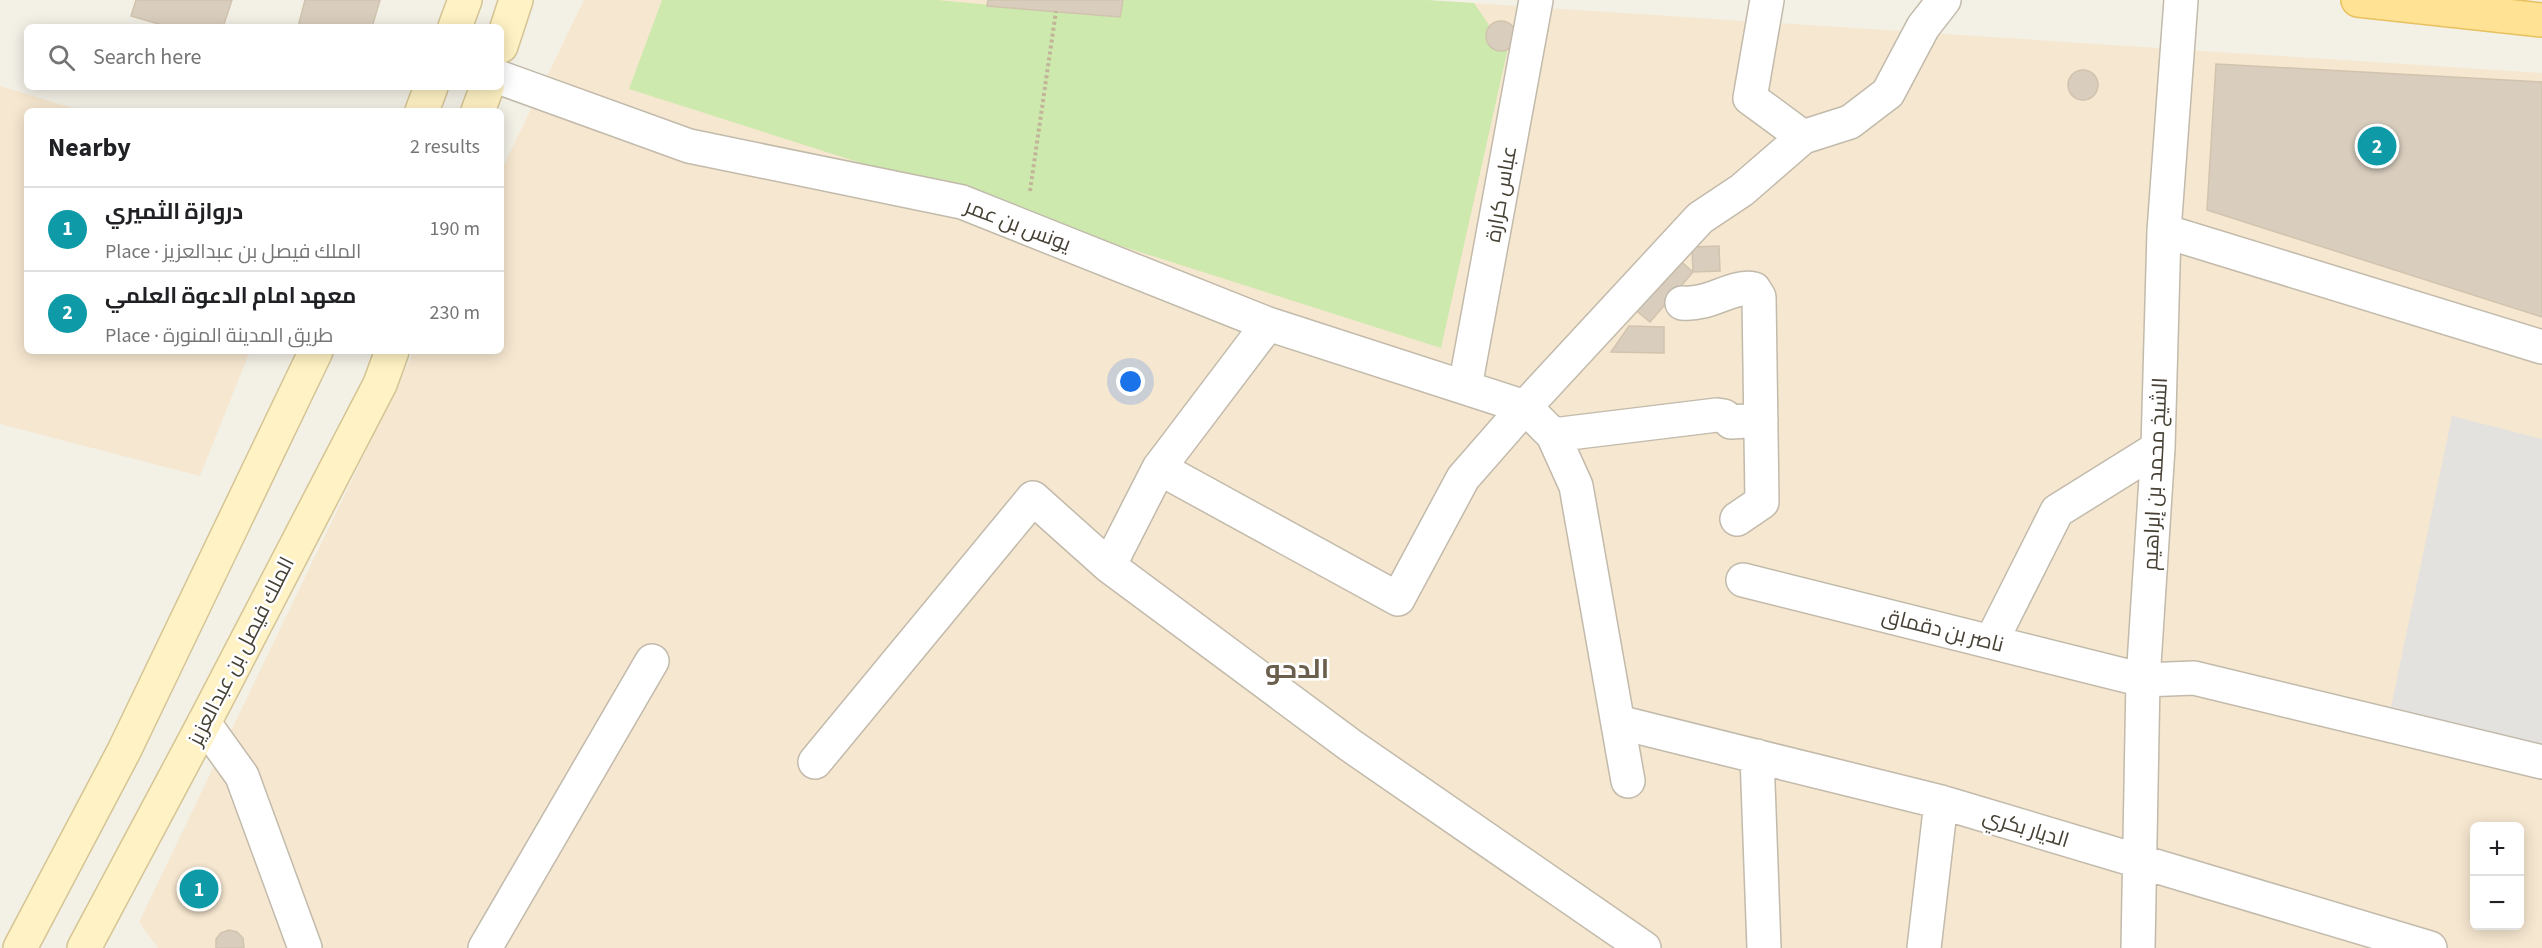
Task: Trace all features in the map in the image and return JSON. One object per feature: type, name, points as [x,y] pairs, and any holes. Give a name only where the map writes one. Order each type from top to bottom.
[{"type":"main road","points":[[2358,0],[2542,20]]},
{"type":"street","points":[[455,24],[465,0]]},
{"type":"street","points":[[504,37],[516,0]]},
{"type":"street","name":"عباس كرارة","points":[[1465,387],[1536,0]]},
{"type":"street","points":[[1767,0],[1750,98],[1803,137]]},
{"type":"street","points":[[1159,468],[1398,599],[1463,478],[1525,407],[1700,218],[1742,190],[1803,137],[1850,122],[1888,93],[1923,27],[1944,0]]},
{"type":"street","name":"الشيخ محمد بن إبراهيم","points":[[2138,948],[2143,680],[2158,448],[2164,231],[2181,0]]},
{"type":"street","name":"يونس بن عمر","points":[[504,79],[689,146],[962,202],[1268,324],[1525,407]]},
{"type":"street","points":[[423,108],[430,90]]},
{"type":"street","points":[[479,108],[486,90]]},
{"type":"street","points":[[2164,231],[2542,347]]},
{"type":"street","points":[[1682,303],[1699,305],[1745,287],[1754,290],[1758,297],[1762,502],[1737,519]]},
{"type":"street","points":[[1109,566],[1159,468],[1268,324]]},
{"type":"street","points":[[20,948],[124,751],[315,354]]},
{"type":"street","name":"الملك فيصل بن عبدالعزيز","points":[[84,948],[380,384],[391,354]]},
{"type":"street","points":[[1525,407],[1553,435],[1576,486],[1628,781]]},
{"type":"street","points":[[1553,435],[1717,415],[1724,416],[1731,422],[1761,420]]},
{"type":"street","points":[[1991,642],[2057,511],[2158,448]]},
{"type":"street","points":[[815,762],[1033,498],[1109,566],[1350,744],[1644,948]]},
{"type":"street","name":"ناصر بن دقماق","points":[[1743,580],[2143,680],[2194,678],[2542,762]]},
{"type":"street","points":[[485,948],[652,662]]},
{"type":"street","name":"الديار بكري","points":[[1618,722],[1941,802],[2430,948]]},
{"type":"street","points":[[204,723],[242,776],[306,948]]},
{"type":"street","points":[[1757,756],[1764,948]]},
{"type":"street","points":[[1924,948],[1941,802]]},
{"type":"path","points":[[1024,227],[1056,11]]},
{"type":"shaded area","points":[[584,0],[1426,0],[2542,73],[2542,948],[158,948],[139,922],[413,354],[504,354],[504,165]]},
{"type":"shaded area","points":[[0,86],[73,108],[24,108],[24,354],[249,354],[200,476],[0,424]]},
{"type":"shaded area","points":[[2452,416],[2542,439],[2542,745],[2391,707]]},
{"type":"green space","points":[[662,0],[937,0],[1120,17],[1123,0],[1426,0],[1474,3],[1507,52],[1441,348],[629,89]]},
{"type":"building","points":[[136,0],[232,0],[224,24],[159,24],[131,16]]},
{"type":"building","points":[[305,0],[380,0],[373,24],[299,24]]},
{"type":"building","points":[[988,0],[1123,0],[1120,17],[987,6]]},
{"type":"building","points":[[1501,21],[1512,25],[1516,36],[1512,47],[1501,51],[1490,47],[1486,36],[1490,25]]},
{"type":"building","points":[[2216,64],[2542,82],[2542,317],[2207,210]]},
{"type":"building","points":[[2083,70],[2094,74],[2098,85],[2094,96],[2083,100],[2072,96],[2068,85],[2072,74]]},
{"type":"building","points":[[1719,246],[1720,271],[1693,272],[1692,247]]},
{"type":"building","points":[[1676,257],[1693,272],[1650,322],[1632,307]]},
{"type":"building","points":[[1629,326],[1664,327],[1664,353],[1611,352]]},
{"type":"building","points":[[229,930],[237,932],[243,938],[244,948],[216,948],[216,939],[221,933]]},
{"type":"place","name":"معهد امام الدعوة العلمي","points":[[2377,146]]},
{"type":"place","name":"دروازة الثميري","points":[[199,889]]},
{"type":"district","name":"الدحو","points":[[1297,669]]}]
